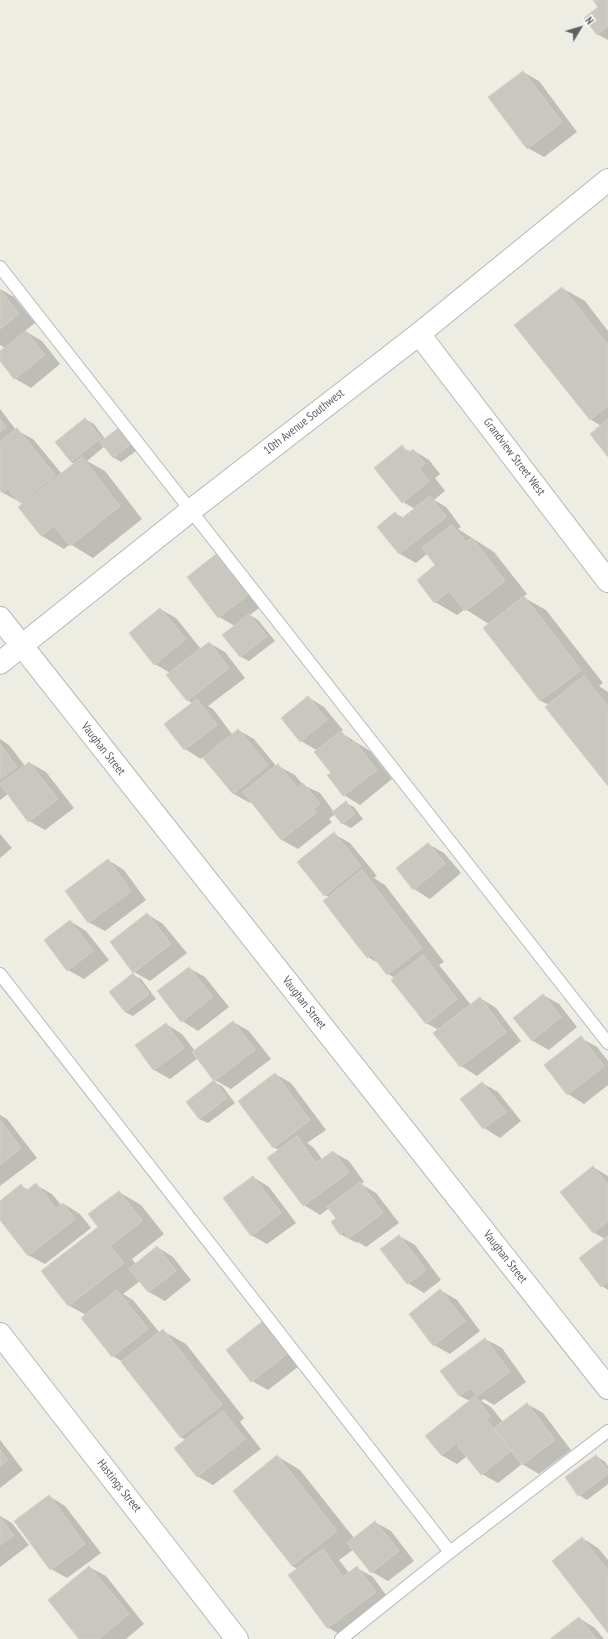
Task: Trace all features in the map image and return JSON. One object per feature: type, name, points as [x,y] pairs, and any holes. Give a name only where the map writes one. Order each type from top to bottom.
[{"type":"street","name":"10th Avenue Southwest","points":[[0,664],[190,511],[419,334],[608,180]]},
{"type":"street","name":"Grandview Street West","points":[[419,334],[608,581]]},
{"type":"street","name":"Vaughan Street","points":[[0,618],[608,1388]]},
{"type":"street","name":"Hastings Street","points":[[0,1334],[237,1639]]},
{"type":"lane","points":[[0,267],[608,1043]]},
{"type":"lane","points":[[0,974],[450,1552]]},
{"type":"lane","points":[[341,1639],[450,1552],[608,1431]]},
{"type":"building","points":[[593,0],[608,0],[608,26],[597,35],[584,18],[598,7]]},
{"type":"building","points":[[523,71],[562,122],[527,149],[488,97]]},
{"type":"building","points":[[562,287],[608,345],[608,406],[590,420],[514,325]]},
{"type":"building","points":[[0,289],[19,314],[0,329]]},
{"type":"building","points":[[26,331],[45,355],[14,379],[0,361],[0,351]]},
{"type":"building","points":[[85,418],[101,438],[71,462],[55,442]]},
{"type":"building","points":[[0,419],[6,427],[0,432]]},
{"type":"building","points":[[608,419],[608,457],[590,434]]},
{"type":"building","points":[[120,427],[132,443],[113,458],[100,442]]},
{"type":"building","points":[[17,428],[55,475],[20,503],[8,489],[2,493],[0,490],[0,442]]},
{"type":"building","points":[[402,445],[408,453],[413,449],[425,464],[419,468],[429,481],[402,503],[374,468]]},
{"type":"building","points":[[82,457],[120,506],[70,546],[54,526],[41,536],[18,507]]},
{"type":"building","points":[[430,496],[446,517],[399,554],[377,527],[395,512],[401,519]]},
{"type":"building","points":[[452,525],[466,542],[472,538],[505,581],[465,611],[449,591],[434,603],[417,580],[435,565],[422,548]]},
{"type":"building","points":[[216,554],[248,595],[218,618],[187,577]]},
{"type":"building","points":[[524,596],[581,670],[540,701],[483,628]]},
{"type":"building","points":[[160,608],[186,639],[154,665],[129,633]]},
{"type":"building","points":[[249,614],[267,636],[240,657],[222,635]]},
{"type":"building","points":[[209,642],[229,668],[187,701],[166,675]]},
{"type":"building","points":[[584,676],[608,707],[608,786],[545,707]]},
{"type":"building","points":[[308,696],[327,720],[300,742],[281,718]]},
{"type":"building","points":[[197,699],[217,725],[184,750],[164,724]]},
{"type":"building","points":[[238,729],[268,765],[233,794],[203,758]]},
{"type":"building","points":[[341,731],[351,743],[354,741],[377,770],[343,796],[327,775],[331,773],[314,752]]},
{"type":"building","points":[[0,744],[17,767],[0,779]]},
{"type":"building","points":[[29,762],[58,799],[28,822],[0,784]]},
{"type":"building","points":[[278,764],[297,788],[303,783],[320,804],[313,809],[316,813],[281,840],[243,792]]},
{"type":"building","points":[[346,801],[355,814],[342,824],[332,812]]},
{"type":"building","points":[[334,832],[361,866],[324,896],[297,862]]},
{"type":"building","points":[[428,843],[445,864],[413,890],[396,868]]},
{"type":"building","points":[[108,859],[131,891],[88,923],[65,891]]},
{"type":"building","points":[[362,870],[422,948],[387,975],[372,955],[367,958],[323,901]]},
{"type":"building","points":[[147,913],[171,944],[133,973],[110,942]]},
{"type":"building","points":[[70,920],[93,951],[67,971],[44,940]]},
{"type":"building","points":[[423,955],[457,999],[426,1024],[391,980]]},
{"type":"building","points":[[189,967],[213,997],[181,1022],[157,991]]},
{"type":"building","points":[[133,973],[149,994],[125,1012],[109,992]]},
{"type":"building","points":[[543,994],[561,1017],[532,1041],[513,1018]]},
{"type":"building","points":[[480,997],[506,1032],[460,1067],[433,1033]]},
{"type":"building","points":[[233,1021],[255,1050],[214,1081],[192,1052]]},
{"type":"building","points":[[166,1023],[184,1048],[153,1070],[135,1045]]},
{"type":"building","points":[[581,1036],[604,1066],[567,1095],[544,1065]]},
{"type":"building","points":[[275,1073],[310,1120],[273,1148],[238,1101]]},
{"type":"building","points":[[214,1080],[227,1098],[199,1119],[186,1102]]},
{"type":"building","points":[[482,1082],[506,1112],[483,1129],[460,1099]]},
{"type":"building","points":[[0,1120],[21,1148],[0,1165]]},
{"type":"building","points":[[297,1136],[316,1163],[333,1151],[349,1172],[303,1206],[267,1158]]},
{"type":"building","points":[[593,1166],[608,1185],[608,1221],[593,1233],[560,1192]]},
{"type":"building","points":[[253,1176],[281,1213],[251,1236],[223,1198]]},
{"type":"building","points":[[360,1182],[383,1213],[349,1238],[344,1231],[340,1235],[331,1222],[336,1218],[327,1207]]},
{"type":"building","points":[[36,1183],[56,1209],[63,1203],[75,1219],[28,1256],[0,1220],[0,1201],[21,1184],[26,1191]]},
{"type":"building","points":[[119,1191],[142,1221],[110,1246],[124,1263],[68,1306],[41,1271],[98,1227],[88,1214]]},
{"type":"building","points":[[399,1235],[426,1270],[407,1284],[380,1249]]},
{"type":"building","points":[[608,1236],[608,1282],[601,1287],[579,1258]]},
{"type":"building","points":[[157,1246],[176,1271],[148,1292],[129,1269]]},
{"type":"building","points":[[440,1289],[465,1321],[433,1346],[409,1314]]},
{"type":"building","points":[[117,1290],[148,1329],[112,1357],[81,1318]]},
{"type":"building","points":[[263,1321],[288,1353],[251,1382],[226,1350]]},
{"type":"building","points":[[163,1329],[222,1405],[180,1437],[121,1362]]},
{"type":"building","points":[[485,1338],[510,1372],[477,1396],[471,1388],[459,1396],[440,1371]]},
{"type":"building","points":[[475,1396],[490,1416],[441,1455],[425,1436]]},
{"type":"building","points":[[527,1403],[555,1440],[522,1465],[494,1428]]},
{"type":"building","points":[[223,1411],[245,1439],[197,1477],[174,1448]]},
{"type":"building","points":[[487,1420],[511,1451],[481,1475],[457,1445]]},
{"type":"building","points":[[0,1450],[8,1460],[0,1466]]},
{"type":"building","points":[[277,1455],[337,1531],[292,1566],[233,1491]]},
{"type":"building","points":[[596,1455],[608,1471],[608,1474],[578,1496],[565,1477]]},
{"type":"building","points":[[49,1495],[85,1544],[50,1570],[14,1521]]},
{"type":"building","points":[[0,1518],[14,1535],[0,1545]]},
{"type":"building","points":[[375,1521],[399,1551],[371,1573],[347,1543]]},
{"type":"building","points":[[582,1537],[608,1571],[608,1633],[552,1561]]},
{"type":"building","points":[[323,1549],[343,1577],[357,1566],[376,1592],[327,1628],[288,1575]]},
{"type":"building","points":[[89,1566],[129,1614],[99,1639],[79,1639],[48,1600]]},
{"type":"building","points":[[579,1617],[596,1639],[550,1639]]}]
